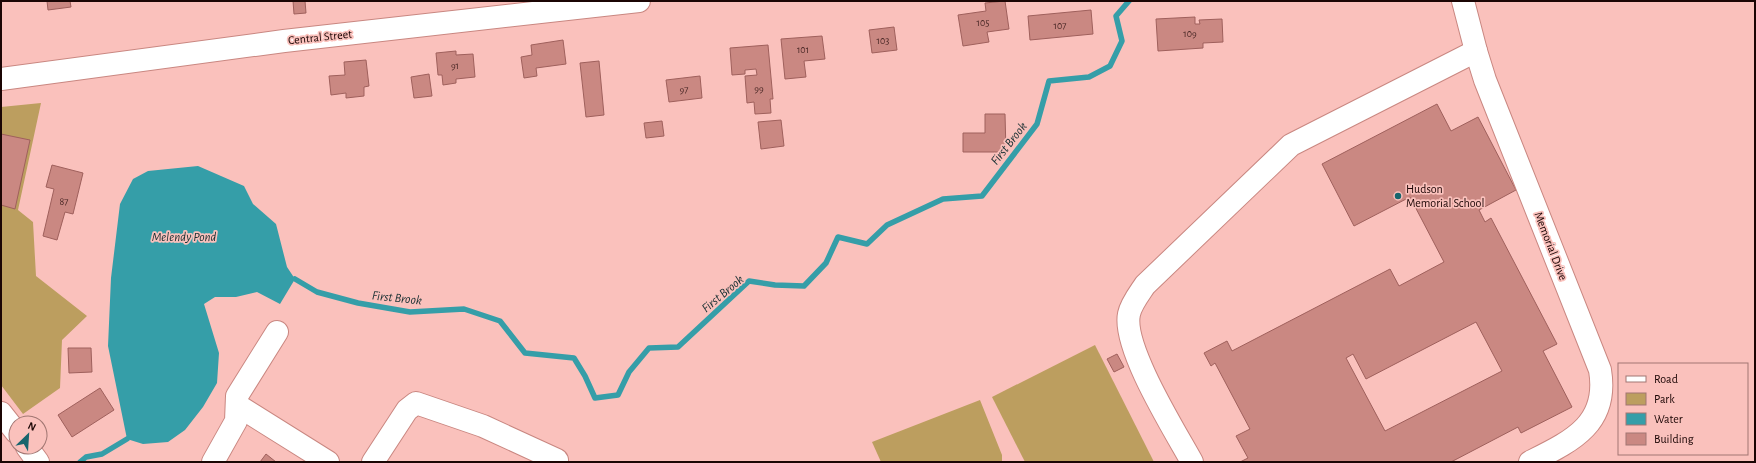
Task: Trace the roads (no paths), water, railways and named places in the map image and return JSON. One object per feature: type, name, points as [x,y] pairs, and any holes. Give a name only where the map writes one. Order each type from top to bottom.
[{"type":"street","name":"Central Street","points":[[1,79],[284,41],[639,1]]},
{"type":"street","name":"Memorial Drive","points":[[1463,1],[1485,80],[1600,370],[1602,385],[1600,403],[1594,416],[1585,428],[1574,438],[1530,462]]},
{"type":"street","points":[[1192,462],[1145,374],[1132,344],[1128,330],[1128,314],[1134,301],[1145,285],[1291,145],[1476,51]]},
{"type":"street","points":[[213,462],[236,422],[237,396],[277,332]]},
{"type":"street","points":[[373,462],[407,410],[416,402],[483,426],[557,460]]},
{"type":"street","points":[[236,405],[328,462]]},
{"type":"street","points":[[1,413],[8,422]]},
{"type":"water","name":"Melendy Pond","points":[[198,166],[244,186],[253,204],[276,224],[287,267],[295,279],[280,304],[257,292],[236,297],[215,297],[204,304],[219,353],[217,383],[203,407],[185,430],[168,442],[143,444],[127,439],[108,346],[111,278],[120,204],[133,179],[148,171]]},
{"type":"waterway","name":"First Brook","points":[[295,279],[317,292],[358,303],[410,312],[464,309],[500,321],[525,353],[574,358],[585,376],[595,398],[618,395],[629,372],[649,348],[678,347],[749,281],[775,285],[804,286],[826,263],[838,237],[867,244],[887,225],[943,199],[982,196],[1037,124],[1049,81],[1089,77],[1110,66],[1122,41],[1116,16],[1129,1]]},
{"type":"waterway","points":[[80,462],[86,457],[102,454],[127,439]]},
{"type":"place","name":"Hudson Memorial School","points":[[1398,196]]}]
